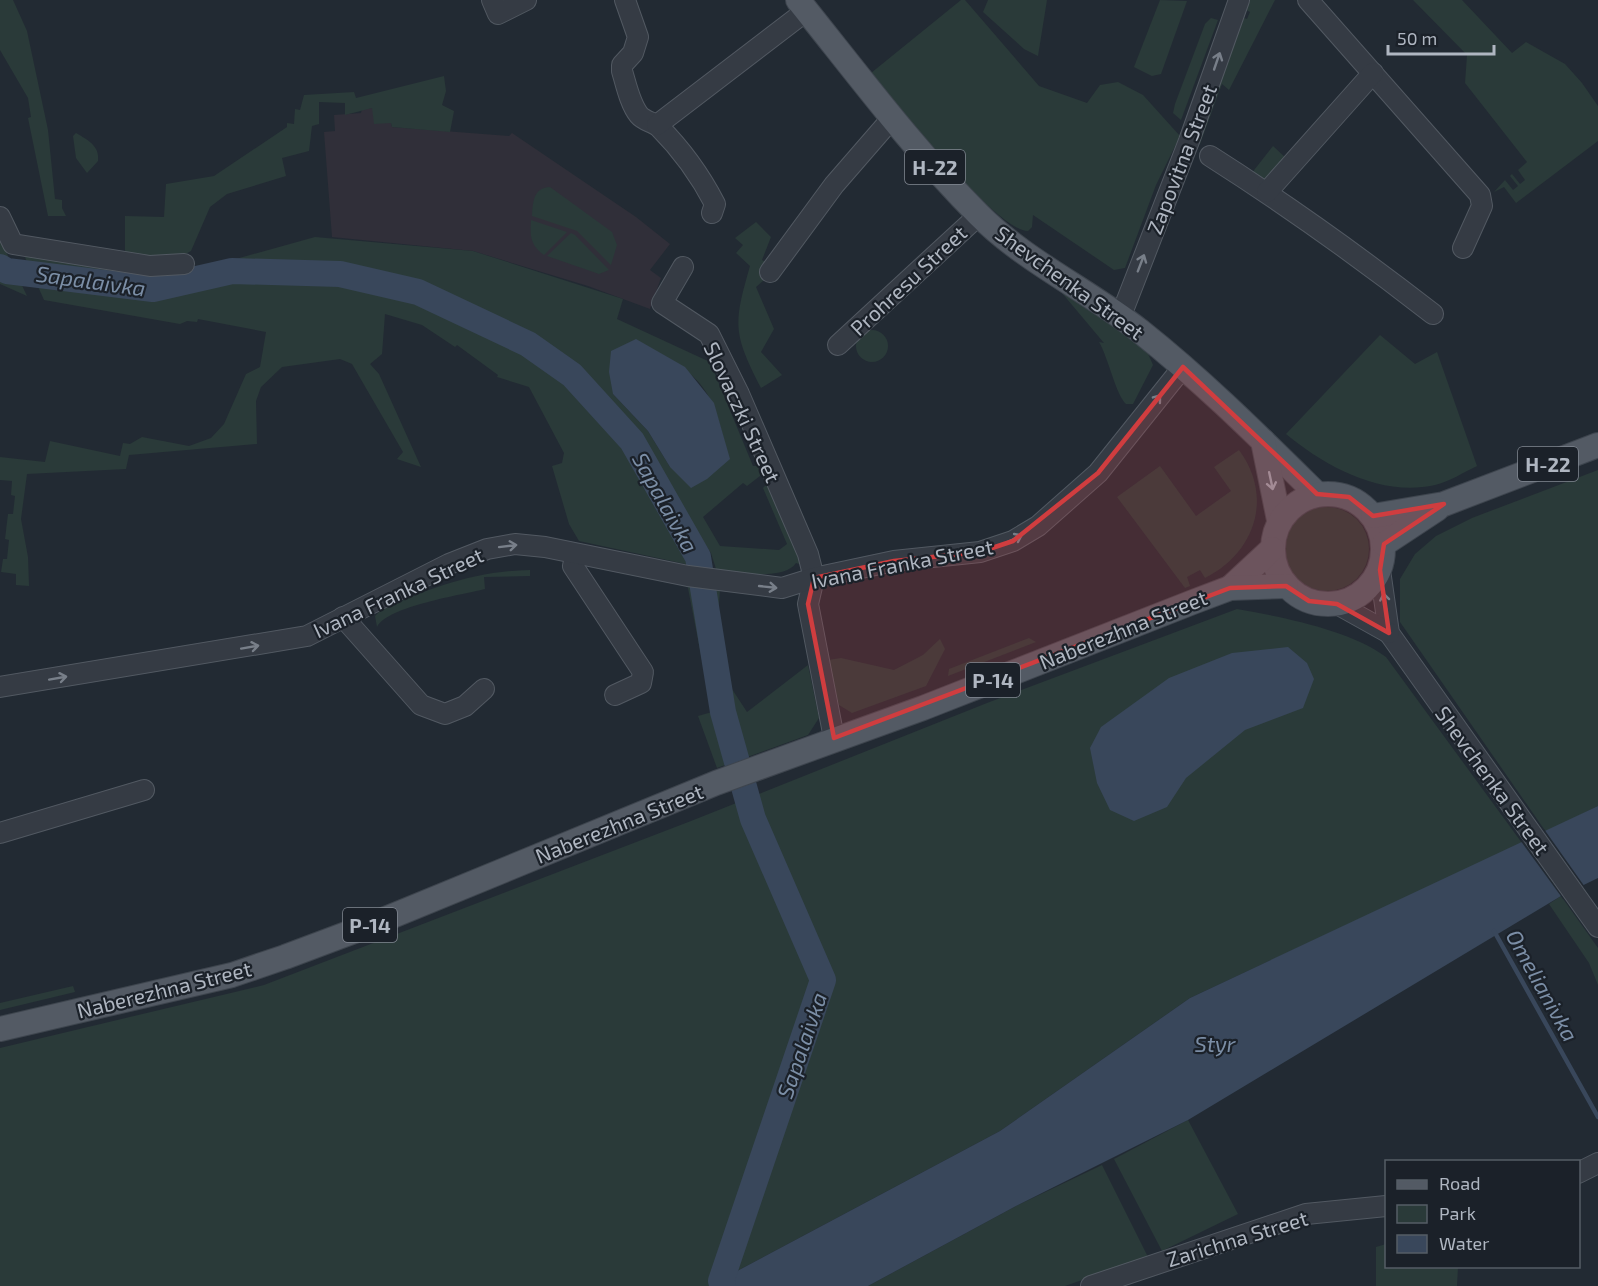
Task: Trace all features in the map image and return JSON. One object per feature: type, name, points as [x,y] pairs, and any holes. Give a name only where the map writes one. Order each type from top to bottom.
[{"type":"main road","name":"Shevchenka Street","points":[[802,5],[893,117],[979,215],[1018,249],[1120,318],[1183,367],[1317,494]]},
{"type":"main road","points":[[1263,441],[1280,520],[1272,549],[1275,569],[1286,586],[1309,602],[1337,604],[1363,593],[1380,570],[1384,544],[1373,516],[1348,497],[1317,494],[1296,503],[1280,520]]},
{"type":"main road","name":"Н-22","points":[[1373,516],[1444,504],[1598,445]]},
{"type":"main road","name":"Н-22","points":[[1384,544],[1444,504]]},
{"type":"main road","name":"Naberezhna Street","points":[[1230,588],[1272,549]]},
{"type":"main road","name":"Naberezhna Street","points":[[0,1029],[232,975],[373,924],[726,779],[834,738],[923,708],[1230,588],[1286,586]]},
{"type":"street","points":[[492,0],[498,14],[526,0]]},
{"type":"street","points":[[625,0],[638,37],[637,45],[621,65],[638,114],[657,125],[711,196],[715,204],[712,213]]},
{"type":"street","name":"Zapovitna Street","points":[[1120,318],[1189,141],[1239,0]]},
{"type":"street","points":[[1308,0],[1482,199],[1482,206],[1463,248]]},
{"type":"street","points":[[657,125],[802,5]]},
{"type":"street","points":[[1267,192],[1373,73]]},
{"type":"street","points":[[770,272],[834,185],[893,117]]},
{"type":"street","name":"Zapovitna Street","points":[[1209,156],[1267,192],[1361,258],[1433,314]]},
{"type":"street","name":"Prohresu Street","points":[[838,345],[979,215]]},
{"type":"street","points":[[0,216],[13,244],[150,266],[184,264]]},
{"type":"street","name":"Slovaczki Street","points":[[683,267],[663,303],[709,334],[739,394],[799,534],[814,578]]},
{"type":"street","name":"Ivana Franka Street","points":[[0,687],[318,633],[343,616],[487,549],[515,544],[721,582],[782,588],[814,578],[894,561],[980,552],[1012,542],[1038,526],[1098,473],[1183,367]]},
{"type":"street","points":[[576,554],[573,566],[643,672],[641,683],[615,695]]},
{"type":"street","name":"Shevchenka Street","points":[[1380,570],[1389,633],[1598,927]]},
{"type":"street","points":[[814,578],[808,604],[834,738]]},
{"type":"street","name":"Shevchenka Street","points":[[1337,604],[1389,633]]},
{"type":"street","points":[[343,616],[420,705],[445,714],[465,706],[484,689]]},
{"type":"street","points":[[0,833],[144,790]]},
{"type":"street","points":[[1580,1172],[1598,1163]]},
{"type":"street","name":"Zarichna Street","points":[[1091,1286],[1306,1214],[1385,1206]]},
{"type":"highlighted area","points":[[1183,367],[1317,494],[1349,497],[1373,516],[1444,504],[1384,544],[1380,570],[1389,633],[1337,604],[1309,601],[1286,586],[1230,588],[834,738],[808,604],[814,578],[894,561],[980,552],[1013,541],[1098,473]]},
{"type":"shaded area","points":[[372,108],[391,123],[392,127],[509,136],[512,133],[636,217],[670,244],[650,270],[661,278],[650,309],[588,286],[473,251],[332,237],[324,132],[335,131],[334,115],[361,113],[362,109]]},
{"type":"green space","points":[[0,0],[13,0],[27,31],[48,130],[55,199],[62,200],[62,208],[66,216],[48,216],[28,118],[31,117],[28,98],[0,50]]},
{"type":"green space","points":[[961,0],[965,0],[1039,86],[1087,103],[1100,85],[1118,82],[1143,95],[1180,136],[1156,185],[1125,268],[1114,270],[1033,215],[1032,227],[1028,231],[1013,225],[993,210],[947,163],[871,73]]},
{"type":"green space","points":[[988,0],[1047,0],[1038,56],[1024,49],[983,12]]},
{"type":"green space","points":[[1160,0],[1187,1],[1161,74],[1152,76],[1134,67]]},
{"type":"green space","points":[[1250,0],[1275,0],[1229,90],[1222,84],[1200,144],[1197,143],[1244,18],[1247,19],[1250,12],[1246,10]]},
{"type":"green space","points":[[1413,0],[1462,0],[1512,53],[1526,42],[1565,64],[1598,106],[1598,141],[1516,203],[1504,187],[1494,192],[1505,180],[1513,190],[1518,186],[1510,176],[1512,174],[1520,184],[1525,180],[1518,170],[1527,162],[1465,83],[1467,55]]},
{"type":"green space","points":[[1211,18],[1218,20],[1181,120],[1173,113],[1175,104],[1205,24]]},
{"type":"green space","points":[[444,76],[446,91],[442,105],[454,111],[450,132],[392,127],[391,123],[374,124],[372,108],[345,115],[345,103],[319,102],[319,124],[312,126],[309,151],[282,158],[286,176],[227,194],[210,207],[191,251],[173,261],[125,258],[125,216],[164,217],[166,184],[214,176],[287,127],[287,123],[294,124],[295,109],[300,110],[304,95],[354,92],[356,98]]},
{"type":"green space","points":[[76,133],[92,144],[97,151],[98,161],[87,173],[76,158],[73,136]]},
{"type":"green space","points":[[1273,146],[1288,160],[1267,178],[1251,174]]},
{"type":"green space","points":[[550,187],[612,232],[617,245],[611,265],[577,231],[532,216],[537,193]]},
{"type":"green space","points":[[531,220],[567,232],[544,255],[536,248],[532,240]]},
{"type":"green space","points":[[756,222],[771,237],[762,260],[768,263],[764,280],[756,287],[774,329],[761,352],[782,375],[761,388],[741,341],[739,316],[750,266],[736,253],[743,245],[735,238]]},
{"type":"green space","points":[[571,233],[609,270],[599,274],[547,256]]},
{"type":"green space","points":[[315,237],[473,251],[623,299],[617,319],[710,362],[753,466],[761,466],[760,476],[747,486],[743,483],[703,517],[720,546],[779,550],[787,544],[763,488],[767,484],[799,557],[799,564],[796,563],[790,569],[770,574],[746,574],[716,569],[711,553],[685,514],[669,524],[686,553],[690,565],[579,541],[569,524],[552,466],[562,463],[564,453],[529,387],[497,377],[498,375],[457,345],[455,347],[422,325],[385,314],[382,354],[370,364],[379,374],[421,467],[397,459],[403,452],[352,364],[340,359],[282,367],[261,387],[256,401],[257,444],[129,455],[126,469],[27,474],[21,519],[28,557],[29,586],[16,585],[16,574],[1,572],[3,559],[7,559],[9,540],[5,539],[8,514],[13,514],[15,496],[11,495],[12,481],[0,480],[0,457],[45,462],[50,441],[120,456],[123,443],[130,444],[142,437],[189,446],[211,438],[224,424],[246,374],[260,367],[266,332],[198,319],[197,322],[187,321],[180,324],[44,300],[24,255],[185,273]],"holes":[[[663,356],[693,376],[710,398],[716,411],[729,459],[670,467],[648,431],[613,394]]]},
{"type":"green space","points":[[0,239],[27,296],[0,284]]},
{"type":"green space","points":[[1064,291],[1146,349],[1153,365],[1133,404],[1126,404],[1119,393],[1099,342],[1104,343],[1062,293]]},
{"type":"green space","points":[[872,330],[884,334],[888,346],[884,358],[872,362],[860,358],[856,346],[860,334]]},
{"type":"green space","points":[[1380,335],[1415,364],[1437,352],[1477,466],[1435,485],[1415,488],[1395,487],[1375,483],[1336,468],[1286,434]]},
{"type":"green space","points":[[1239,450],[1250,468],[1255,486],[1257,505],[1254,522],[1247,539],[1236,554],[1205,578],[1200,570],[1187,577],[1190,586],[1185,588],[1117,497],[1160,466],[1196,516],[1231,491],[1214,467]]},
{"type":"green space","points":[[1598,470],[1598,806],[1546,832],[1400,622],[1400,579],[1415,554],[1436,536],[1472,518]]},
{"type":"green space","points":[[1327,507],[1343,510],[1357,519],[1366,533],[1369,549],[1366,565],[1357,579],[1343,588],[1327,591],[1311,588],[1297,579],[1288,565],[1285,549],[1288,533],[1297,519],[1311,510]]},
{"type":"green space","points":[[530,570],[530,576],[484,577],[485,589],[410,607],[395,613],[377,627],[375,616],[380,611],[434,588],[471,577]]},
{"type":"green space","points":[[687,583],[720,590],[716,642],[728,683],[747,712],[808,665],[819,718],[808,735],[717,768],[698,716],[712,712]]},
{"type":"green space","points":[[1237,609],[1335,632],[1354,639],[1386,657],[1522,843],[1190,998],[1000,1131],[709,1286],[0,1286],[0,1048],[264,985],[691,821],[987,703]]},
{"type":"green space","points":[[1029,638],[1036,642],[948,676],[949,669]]},
{"type":"green space","points":[[940,639],[945,649],[926,686],[852,713],[839,705],[828,660],[841,658],[894,670],[923,655]]},
{"type":"green space","points":[[1561,896],[1598,948],[1598,985],[1589,963],[1549,904]]},
{"type":"green space","points":[[73,986],[75,992],[0,1010],[0,1003]]},
{"type":"green space","points":[[1188,1120],[1238,1214],[1162,1251],[1114,1159]]},
{"type":"green space","points":[[1102,1165],[1148,1257],[1065,1286],[868,1286],[1016,1206]]},
{"type":"green space","points":[[1385,1244],[1385,1268],[1458,1268],[1457,1286],[1376,1286],[1376,1247]]},
{"type":"water","points":[[636,339],[685,367],[714,403],[730,459],[707,479],[691,488],[670,467],[648,431],[613,394],[609,372],[611,351]]},
{"type":"water","points":[[1288,647],[1307,663],[1314,679],[1303,708],[1245,730],[1186,778],[1167,807],[1134,821],[1110,810],[1097,783],[1090,748],[1101,727],[1169,678],[1232,653]]},
{"type":"water","name":"Styr","points":[[1598,806],[1598,878],[1561,896],[1188,1120],[1016,1206],[868,1286],[709,1286],[1000,1131],[1190,998]]},
{"type":"pier","points":[[1544,829],[1585,887],[1563,899],[1520,840]]},
{"type":"waterway","name":"Sapalaivka","points":[[0,267],[7,271],[153,289],[232,271],[340,274],[418,292],[528,344],[572,375],[632,441],[698,557],[723,712],[753,819],[823,980],[721,1281],[723,1286]]},
{"type":"waterway","name":"Omelianivka","points":[[1494,931],[1598,1117]]}]
